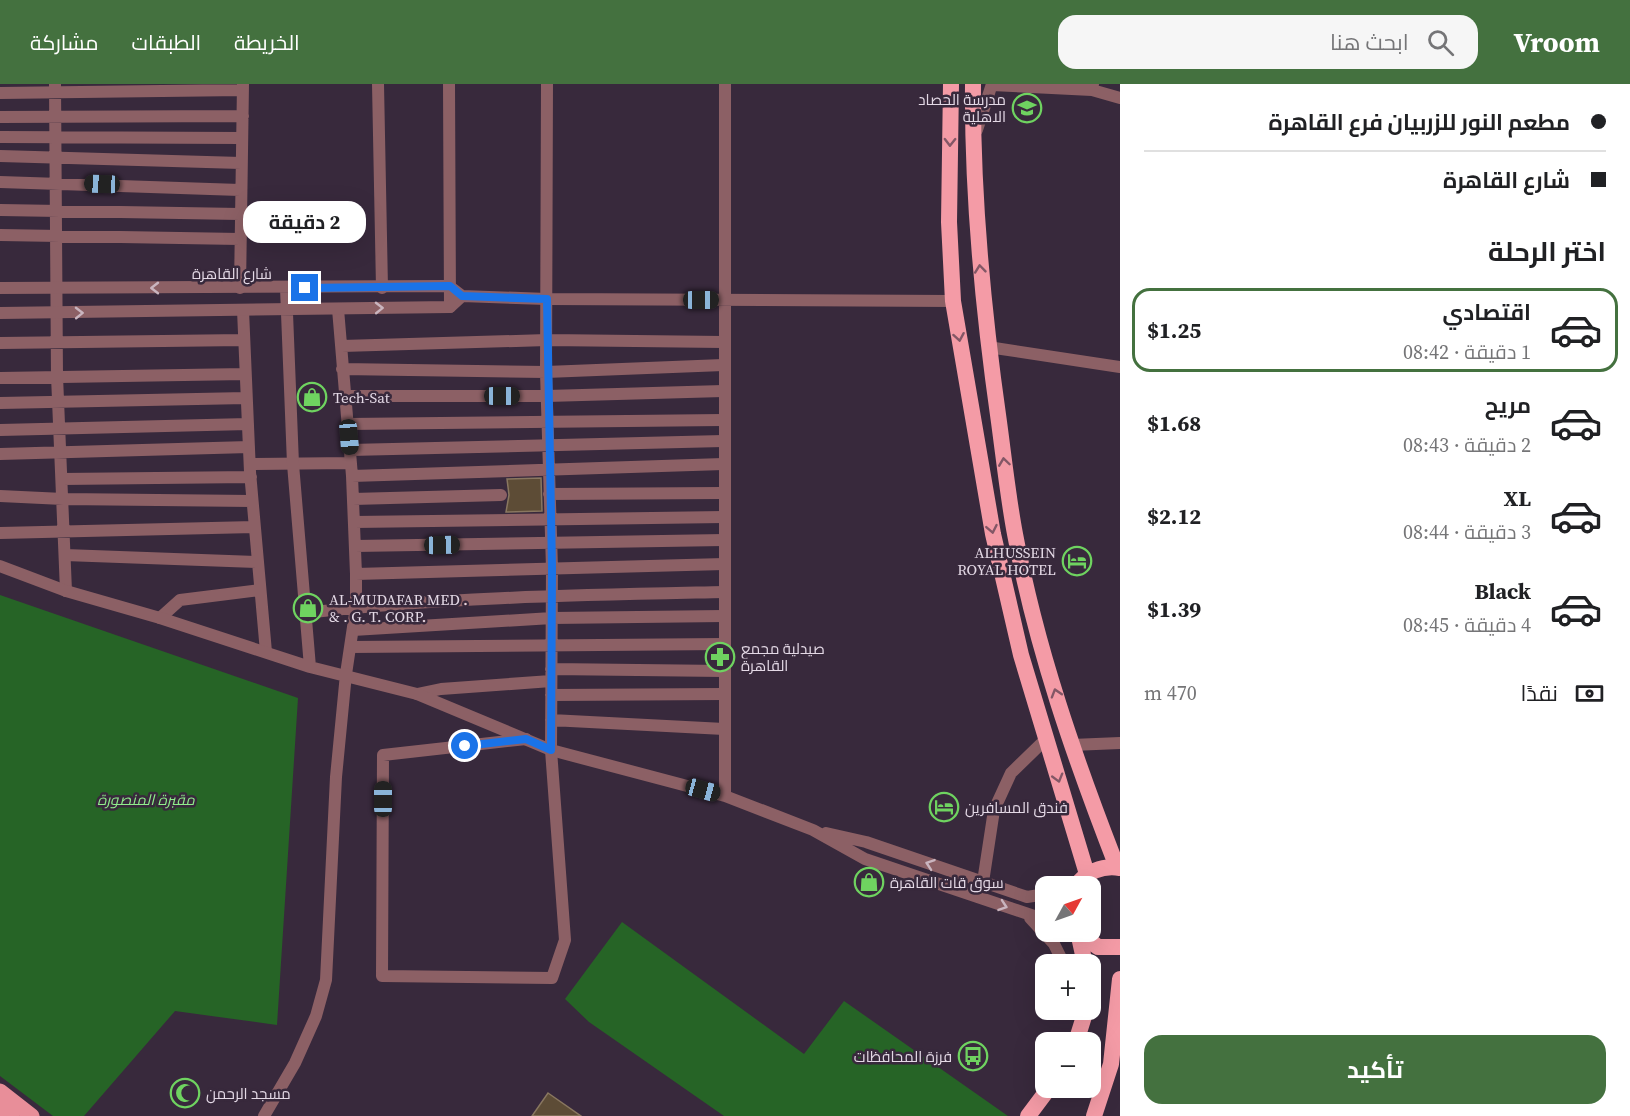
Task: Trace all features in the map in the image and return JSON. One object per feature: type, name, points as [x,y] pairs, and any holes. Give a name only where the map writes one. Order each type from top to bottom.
[{"type":"highway","points":[[951,84],[949,222],[953,301],[993,534],[1021,655],[1047,738],[1077,876]]},
{"type":"highway","points":[[973,84],[972,142],[976,223],[988,346],[1015,534],[1042,650],[1072,745],[1118,868],[1101,868],[1089,876]]},
{"type":"highway","points":[[1091,942],[1098,947],[1120,947]]},
{"type":"highway","points":[[1094,1116],[1115,1069],[1120,979]]},
{"type":"highway","points":[[1028,1116],[1042,1098]]},
{"type":"main road","points":[[0,1091],[32,1116]]},
{"type":"main road","points":[[0,1107],[12,1116]]},
{"type":"street","points":[[378,84],[382,288]]},
{"type":"street","points":[[449,84],[450,307]]},
{"type":"street","points":[[526,739],[383,755],[382,976],[552,978],[565,940],[551,750],[552,568],[546,372],[547,84]]},
{"type":"street","points":[[724,84],[725,796]]},
{"type":"street","points":[[972,142],[992,84],[1092,87],[1120,98]]},
{"type":"street","points":[[0,93],[55,88],[243,87],[240,288]]},
{"type":"street","points":[[55,88],[57,376],[66,591]]},
{"type":"street","points":[[0,117],[243,116]]},
{"type":"street","points":[[0,137],[242,138]]},
{"type":"street","points":[[0,156],[241,163]]},
{"type":"street","points":[[0,182],[240,189]]},
{"type":"street","points":[[0,210],[240,214]]},
{"type":"street","points":[[0,236],[240,239]]},
{"type":"street","points":[[450,286],[462,296],[547,299],[953,301]]},
{"type":"street","name":"شارع القاهرة","points":[[0,288],[450,286]]},
{"type":"street","points":[[286,288],[293,464],[310,667]]},
{"type":"street","points":[[0,313],[450,307],[462,296]]},
{"type":"street","points":[[264,1116],[295,1062],[316,1016],[326,980],[336,777],[346,674],[356,607],[353,499],[338,309]]},
{"type":"street","points":[[243,310],[244,374],[252,501],[266,652]]},
{"type":"street","points":[[0,343],[244,340]]},
{"type":"street","points":[[342,346],[547,340],[723,342]]},
{"type":"street","points":[[988,346],[1120,365]]},
{"type":"street","points":[[342,369],[546,372],[723,365]]},
{"type":"street","points":[[0,378],[244,374]]},
{"type":"street","points":[[345,396],[547,396],[723,391]]},
{"type":"street","points":[[0,403],[246,398]]},
{"type":"street","points":[[348,424],[723,420]]},
{"type":"street","points":[[0,430],[248,424]]},
{"type":"street","points":[[350,450],[723,441]]},
{"type":"street","points":[[0,454],[249,447]]},
{"type":"street","points":[[62,479],[250,470],[293,464],[351,470],[723,464]]},
{"type":"street","points":[[549,495],[723,493]]},
{"type":"street","points":[[353,499],[501,495]]},
{"type":"street","points":[[0,496],[252,501]]},
{"type":"street","points":[[354,522],[724,517]]},
{"type":"street","points":[[0,533],[254,527]]},
{"type":"street","points":[[355,546],[724,540]]},
{"type":"street","points":[[65,555],[257,562]]},
{"type":"street","points":[[356,574],[724,564]]},
{"type":"street","points":[[0,566],[66,591],[160,618],[310,667],[346,674],[417,694],[551,750],[725,796],[813,830],[865,859],[1035,916]]},
{"type":"street","points":[[160,618],[180,600],[260,591]]},
{"type":"street","points":[[305,613],[356,607],[552,595],[724,592]]},
{"type":"street","points":[[353,630],[552,618],[724,616]]},
{"type":"street","points":[[350,646],[724,644]]},
{"type":"street","points":[[417,694],[551,675],[724,671]]},
{"type":"street","points":[[551,695],[724,694]]},
{"type":"street","points":[[551,720],[724,729]]},
{"type":"street","points":[[983,882],[994,810],[1011,773],[1047,738]]},
{"type":"street","points":[[1072,745],[1120,743]]},
{"type":"street","points":[[813,830],[866,842],[1027,897],[1035,896]]},
{"type":"street","points":[[1024,913],[1043,930],[1058,954]]},
{"type":"green space","name":"مقبرة المنصورة","points":[[0,595],[298,698],[277,1025],[175,1011],[84,1116],[53,1116],[0,1076]]},
{"type":"green space","points":[[622,922],[804,1054],[844,1001],[1008,1116],[724,1116],[589,1022],[565,999]]},
{"type":"building","points":[[541,478],[542,511],[506,512],[509,495],[507,479]]},
{"type":"building","points":[[548,1093],[581,1116],[532,1116]]},
{"type":"place","name":"مدرسة الحصاد الاهلية","points":[[1027,108]]},
{"type":"place","name":"Tech-Sat","points":[[312,397]]},
{"type":"place","name":"ALHUSSEIN ROYAL HOTEL","points":[[1077,561]]},
{"type":"place","name":"AL-MUDAFAR MED . & . G. T. CORP.","points":[[308,608]]},
{"type":"place","name":"صيدلية مجمع القاهرة","points":[[720,657]]},
{"type":"place","name":"فندق المسافرين","points":[[944,807]]},
{"type":"place","name":"سوق قات القاهرة","points":[[869,882]]},
{"type":"place","name":"فرزة المحافظات","points":[[973,1056]]},
{"type":"place","name":"مسجد الرحمن","points":[[185,1093]]},
{"type":"route","points":[[305,288],[450,286],[462,296],[547,299],[546,372],[552,568],[551,750],[526,739],[465,746]]}]
